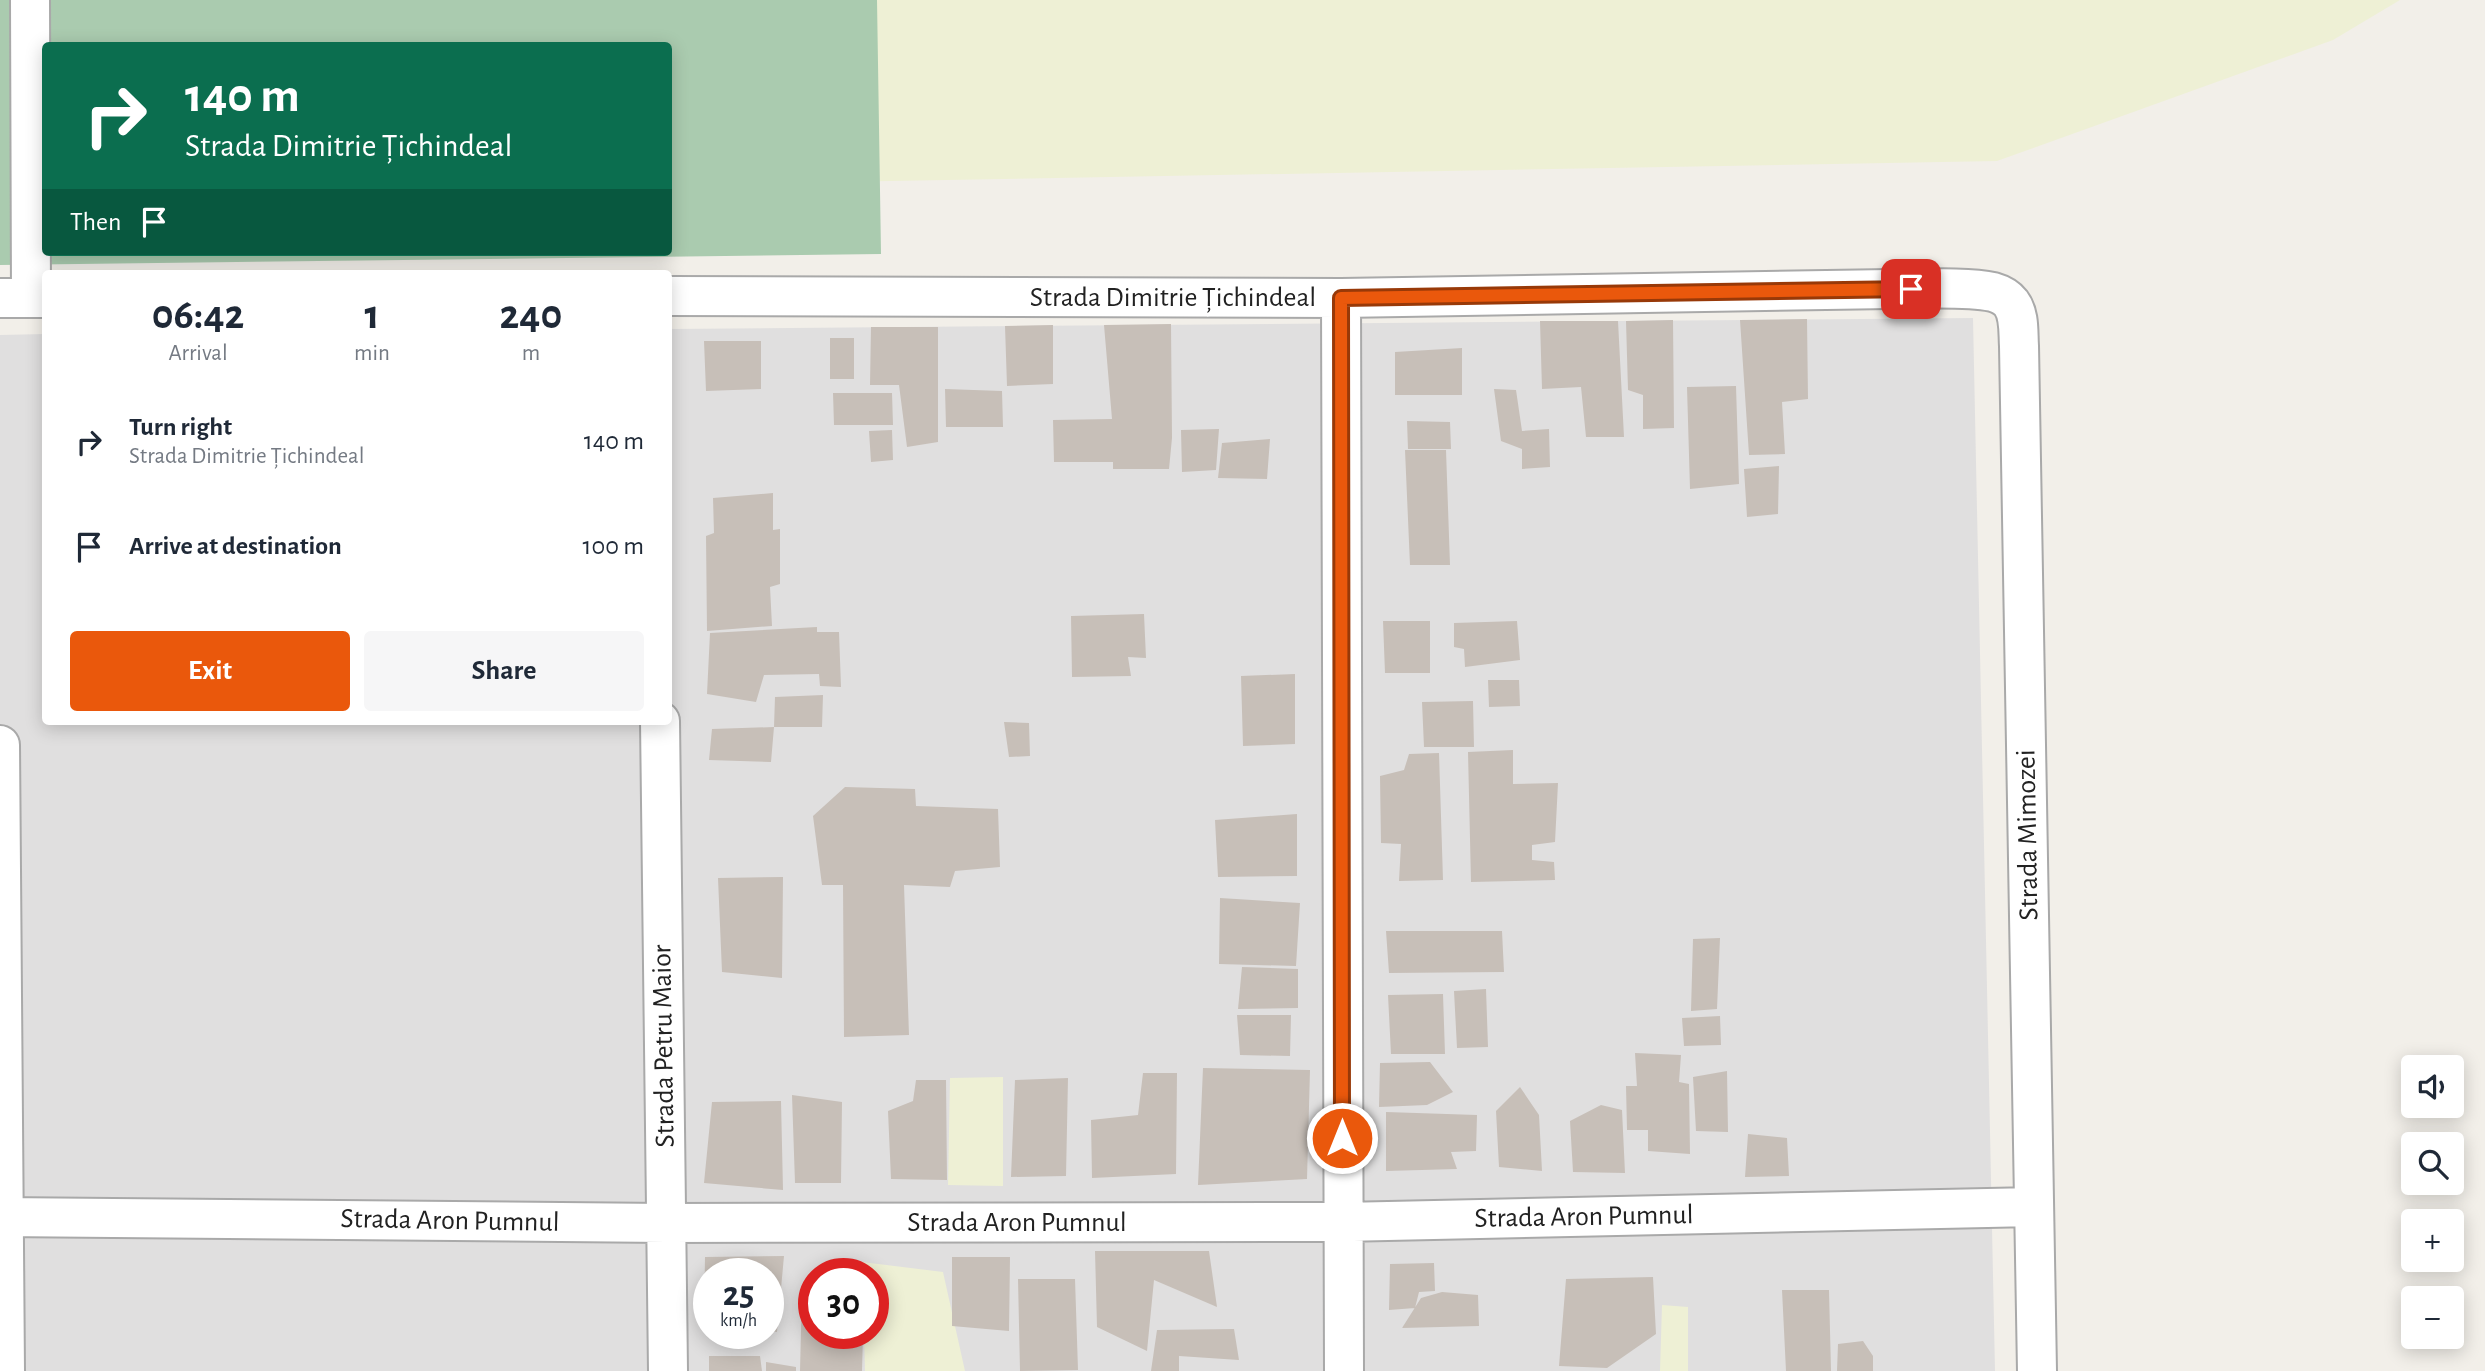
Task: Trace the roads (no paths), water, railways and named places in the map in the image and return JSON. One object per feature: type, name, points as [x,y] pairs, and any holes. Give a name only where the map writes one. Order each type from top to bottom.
[{"type":"street","points":[[26,298],[30,0]]},
{"type":"street","name":"Strada Dimitrie Țichindeal","points":[[672,296],[1341,298],[1890,289],[1993,292],[2010,301]]},
{"type":"street","points":[[1341,298],[1344,1371]]},
{"type":"street","name":"Strada Mimozei","points":[[2010,301],[2018,318],[2019,346],[2037,1371]]},
{"type":"street","name":"Strada Petru Maior","points":[[660,725],[668,1371]]},
{"type":"street","points":[[0,745],[5,1371]]},
{"type":"street","name":"Strada Aron Pumnul","points":[[2,1217],[666,1223],[1342,1222],[2034,1207]]}]
